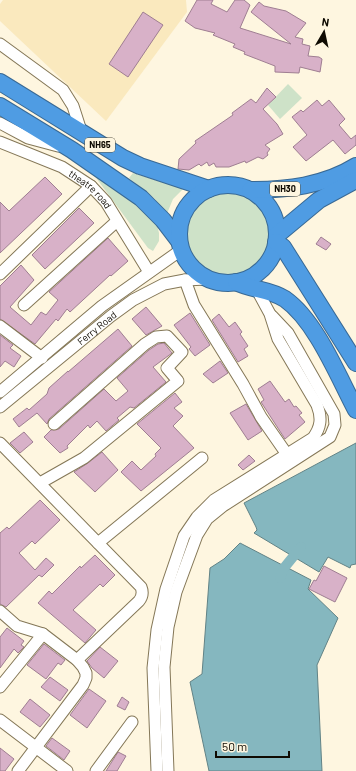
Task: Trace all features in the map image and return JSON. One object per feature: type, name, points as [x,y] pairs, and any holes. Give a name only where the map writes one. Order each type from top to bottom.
[{"type":"highway","name":"NH65","points":[[0,82],[82,134],[140,166],[209,189]]},
{"type":"highway","name":"NH65","points":[[0,106],[72,150],[141,198],[163,220],[180,246],[191,267],[207,278],[221,282],[236,282],[277,295],[301,314],[315,332],[356,410]]},
{"type":"highway","name":"NH30","points":[[250,190],[269,190],[319,183],[356,166]]},
{"type":"highway","points":[[276,239],[319,200],[356,180]]},
{"type":"highway","name":"NH65","points":[[180,246],[179,228],[185,210],[198,195],[209,189],[229,185],[250,190],[261,198],[270,209],[275,222],[276,239],[269,261],[260,271],[248,278],[236,282]]},
{"type":"highway","name":"NH65","points":[[276,239],[283,247],[356,363]]},
{"type":"street","points":[[0,44],[63,90],[73,106],[82,134]]},
{"type":"street","points":[[0,123],[28,138],[72,150]]},
{"type":"street","name":"theatre road","points":[[0,142],[62,167],[91,186],[106,202],[150,272]]},
{"type":"street","points":[[0,274],[91,186]]},
{"type":"street","points":[[24,305],[117,220]]},
{"type":"street","name":"Ferry Road","points":[[2,399],[42,358],[102,306],[150,272],[180,246]]},
{"type":"street","name":"Ferry Road","points":[[2,399],[111,316],[150,290],[164,284],[207,278]]},
{"type":"street","points":[[185,280],[194,305],[243,384],[261,417],[286,453]]},
{"type":"street","points":[[157,771],[153,668],[157,630],[166,588],[184,536],[197,517],[214,500],[286,453],[313,438],[319,430],[320,414],[317,405],[278,339],[270,314],[256,288]]},
{"type":"street","points":[[102,306],[111,316]]},
{"type":"street","points":[[168,771],[164,667],[168,627],[176,592],[197,535],[207,519],[223,506],[330,437],[335,425],[334,414],[288,332],[270,314]]},
{"type":"street","points":[[0,326],[42,358]]},
{"type":"street","points":[[40,483],[84,458],[178,381],[167,368],[182,352],[167,336],[156,337],[54,424]]},
{"type":"street","points":[[0,443],[141,586],[143,596],[76,660]]},
{"type":"street","points":[[98,543],[202,458]]},
{"type":"street","points":[[0,611],[17,626],[43,634],[83,666],[86,678],[18,771]]},
{"type":"street","points":[[0,687],[43,634]]},
{"type":"street","points":[[0,720],[67,771]]},
{"type":"street","points":[[96,771],[132,722]]},
{"type":"shaded area","points":[[3,0],[186,0],[187,12],[106,121],[0,21],[0,4]]},
{"type":"green space","points":[[288,84],[302,98],[280,119],[268,105]]},
{"type":"green space","points":[[91,171],[123,189],[157,225],[159,241],[153,251],[148,248]]},
{"type":"green space","points":[[133,173],[161,182],[185,187],[173,199],[166,216],[155,199],[129,178]]},
{"type":"green space","points":[[227,191],[243,194],[251,198],[263,210],[267,218],[270,234],[267,250],[263,258],[251,270],[243,274],[227,277],[211,274],[203,270],[191,258],[187,250],[184,234],[187,218],[191,210],[203,198],[211,194]]},
{"type":"water","points":[[356,443],[356,564],[351,565],[350,568],[328,557],[319,572],[254,533],[257,530],[256,527],[244,503]]},
{"type":"water","points":[[240,543],[311,580],[308,589],[338,618],[317,665],[322,771],[209,771],[190,682],[202,674],[210,568],[224,559]]},
{"type":"building","points":[[197,0],[213,0],[211,4],[227,12],[235,0],[244,0],[250,5],[240,28],[291,44],[251,12],[259,2],[264,6],[286,11],[306,23],[295,37],[303,39],[302,44],[310,46],[308,56],[319,57],[322,59],[320,72],[300,67],[299,73],[275,72],[275,66],[244,54],[245,52],[233,47],[235,44],[213,35],[215,33],[195,28],[185,21]]},
{"type":"building","points":[[143,12],[163,25],[128,77],[109,64]]},
{"type":"building","points":[[267,88],[276,97],[263,109],[277,124],[283,134],[265,145],[270,149],[267,153],[268,155],[263,159],[258,157],[246,163],[245,161],[229,167],[216,167],[214,163],[209,166],[207,162],[201,166],[199,164],[189,170],[178,169],[179,159],[196,143],[195,141],[233,115],[232,113],[251,99],[256,103]]},
{"type":"building","points":[[317,100],[322,106],[329,100],[345,119],[339,125],[351,139],[356,135],[356,145],[345,154],[333,140],[306,161],[293,147],[307,135],[292,117],[301,110],[303,112]]},
{"type":"building","points":[[45,177],[62,194],[0,253],[0,202],[9,211]]},
{"type":"building","points":[[79,208],[94,223],[45,269],[32,255]]},
{"type":"building","points":[[321,237],[331,244],[326,250],[316,244]]},
{"type":"building","points":[[108,238],[128,261],[111,276],[110,275],[70,312],[67,309],[58,321],[56,319],[35,344],[0,319],[0,286],[21,265],[34,280],[10,307],[31,325],[41,312],[46,315],[58,300],[49,292]]},
{"type":"building","points":[[146,307],[162,326],[146,335],[132,319]]},
{"type":"building","points":[[190,313],[210,345],[195,356],[189,349],[191,347],[174,325]]},
{"type":"building","points":[[219,314],[229,327],[235,322],[242,332],[240,334],[248,346],[244,349],[248,356],[238,362],[212,320]]},
{"type":"building","points":[[118,329],[132,346],[49,419],[47,424],[37,413],[19,427],[13,419],[27,408],[29,410],[47,394],[49,388]]},
{"type":"building","points":[[0,335],[13,345],[10,348],[21,356],[14,367],[5,361],[0,367]]},
{"type":"building","points":[[164,343],[172,353],[153,367],[166,382],[134,408],[130,407],[117,418],[119,420],[106,431],[97,421],[90,428],[88,425],[67,446],[68,448],[60,453],[44,437],[51,430],[59,429],[104,389],[116,401],[128,391],[117,378],[149,350],[158,344]]},
{"type":"building","points":[[220,361],[228,373],[213,383],[203,374]]},
{"type":"building","points":[[270,381],[285,402],[289,399],[294,407],[296,406],[302,413],[299,415],[305,422],[285,439],[261,402],[264,400],[258,389]]},
{"type":"building","points":[[175,393],[182,402],[174,408],[183,416],[173,426],[194,448],[141,491],[121,472],[132,461],[141,470],[156,456],[155,454],[161,448],[137,424]]},
{"type":"building","points":[[246,404],[262,431],[248,440],[230,413]]},
{"type":"building","points":[[24,432],[33,442],[20,453],[10,443]]},
{"type":"building","points":[[102,452],[118,470],[95,492],[74,472]]},
{"type":"building","points":[[249,455],[255,461],[243,470],[238,465]]},
{"type":"building","points":[[40,500],[60,520],[35,544],[32,541],[19,553],[35,570],[46,558],[54,565],[42,577],[39,575],[6,607],[0,604],[0,533],[7,527],[9,529]]},
{"type":"building","points":[[95,555],[115,575],[103,587],[100,584],[73,610],[96,630],[85,643],[38,603],[49,591],[52,594],[80,566],[81,568]]},
{"type":"building","points":[[324,566],[347,578],[335,602],[309,589],[314,580],[316,581]]},
{"type":"building","points":[[7,628],[24,641],[21,645],[24,647],[18,653],[14,649],[0,668],[0,637]]},
{"type":"building","points":[[44,644],[65,660],[61,665],[58,663],[46,679],[27,665]]},
{"type":"building","points":[[100,647],[118,661],[104,678],[92,668],[87,661]]},
{"type":"building","points":[[50,677],[68,690],[60,701],[41,687]]},
{"type":"building","points":[[89,689],[106,701],[87,728],[70,715]]},
{"type":"building","points":[[122,697],[129,702],[125,710],[117,706]]},
{"type":"building","points":[[30,699],[50,715],[40,727],[20,712]]},
{"type":"building","points":[[52,738],[70,751],[64,760],[46,746]]},
{"type":"building","points":[[0,748],[14,759],[5,771],[0,771]]},
{"type":"building","points":[[118,752],[126,756],[117,771],[106,771]]},
{"type":"waterway","points":[[280,578],[284,568],[301,547]]}]
